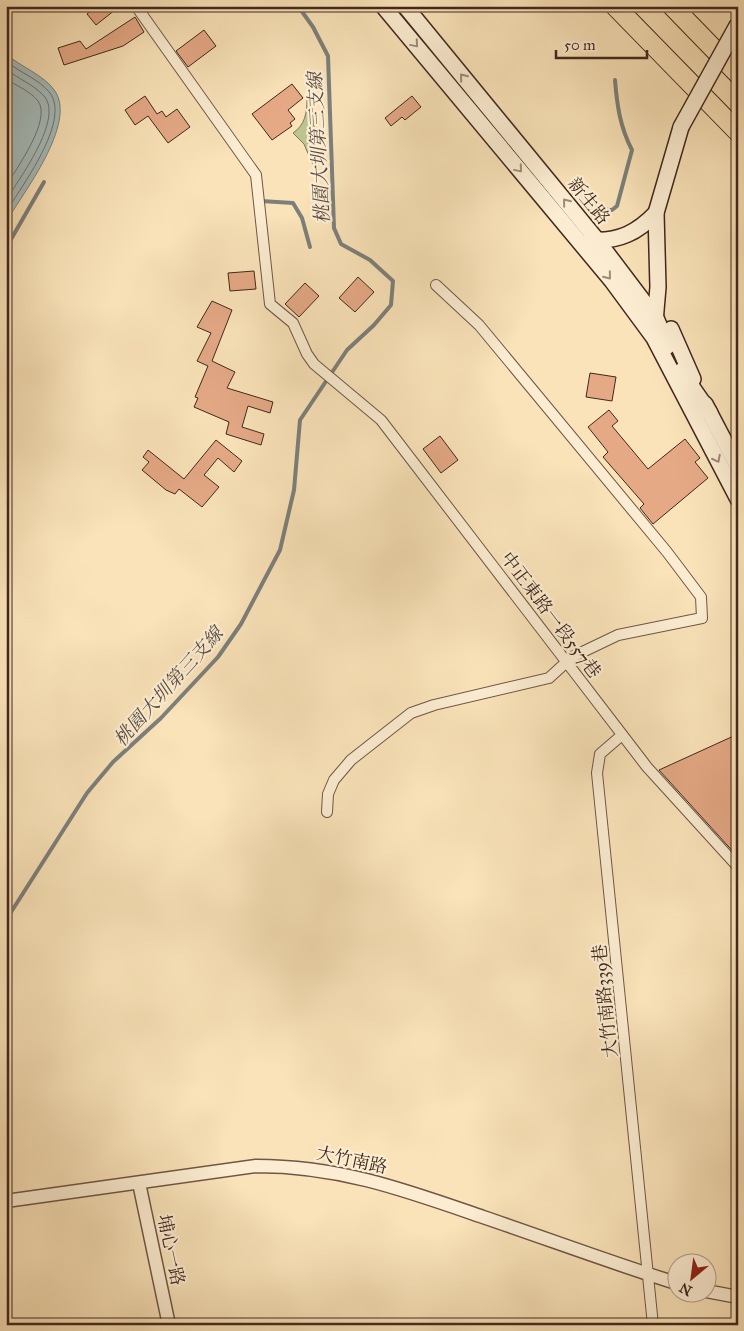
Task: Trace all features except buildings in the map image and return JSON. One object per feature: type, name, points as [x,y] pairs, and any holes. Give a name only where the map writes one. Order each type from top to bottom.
[{"type":"highway","points":[[616,6],[738,132]]},
{"type":"highway","points":[[672,6],[738,74]]},
{"type":"main road","name":"新生路","points":[[383,6],[577,239],[597,240]]},
{"type":"main road","name":"新生路","points":[[405,6],[597,240]]},
{"type":"main road","points":[[654,338],[658,287],[656,213],[681,127],[738,24]]},
{"type":"main road","points":[[597,240],[614,239],[641,229],[656,213]]},
{"type":"main road","points":[[577,239],[654,338],[738,499]]},
{"type":"main road","points":[[597,240],[656,318],[676,365],[710,413]]},
{"type":"main road","points":[[658,287],[666,318],[682,357],[738,467]]},
{"type":"street","name":"中正東路一段557巷","points":[[136,6],[256,175],[270,304],[293,323],[314,364],[381,420],[647,767],[738,867]]},
{"type":"street","points":[[327,812],[328,794],[334,780],[351,760],[412,713],[434,705],[549,678],[572,657],[618,635],[702,618],[701,597],[667,552],[478,325],[436,285]]},
{"type":"street","name":"大竹南路339巷","points":[[622,735],[600,754],[597,773],[653,1325]]},
{"type":"street","name":"大竹南路","points":[[6,1201],[256,1166],[291,1166],[350,1174],[416,1194],[666,1280]]},
{"type":"street","name":"埔心一路","points":[[139,1183],[169,1325]]},
{"type":"street","points":[[716,1293],[738,1297]]},
{"type":"green space","points":[[307,99],[311,101],[318,158],[316,166],[312,163],[304,144],[293,133],[300,126],[304,118]]},
{"type":"water","points":[[6,54],[45,80],[55,91],[60,105],[59,121],[54,139],[35,177],[6,222]]},
{"type":"waterway","name":"桃園大圳第三支線","points":[[6,920],[87,793],[113,762],[161,718],[218,657],[241,624],[280,550],[294,490],[300,420],[347,350],[374,325],[391,305],[393,281],[370,260],[341,244],[334,228],[328,56],[313,27],[298,6]]},
{"type":"waterway","points":[[590,200],[608,210],[612,210],[617,206],[632,150],[620,116],[615,80]]},
{"type":"waterway","points":[[6,248],[44,182]]},
{"type":"waterway","points":[[261,201],[293,203],[302,218],[310,247]]}]
